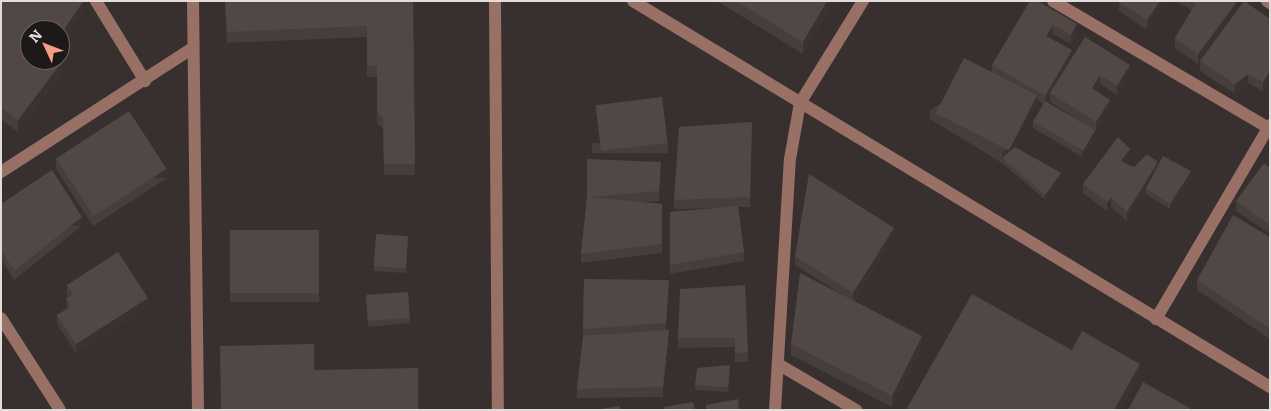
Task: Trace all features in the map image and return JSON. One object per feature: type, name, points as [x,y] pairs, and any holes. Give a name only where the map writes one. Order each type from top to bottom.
[{"type":"street","points":[[96,1],[145,81]]},
{"type":"street","points":[[193,1],[198,410]]},
{"type":"street","points":[[495,1],[498,410]]},
{"type":"street","points":[[633,1],[1270,387]]},
{"type":"street","points":[[775,410],[790,159],[800,103],[863,1]]},
{"type":"street","points":[[1054,1],[1269,126],[1156,319]]},
{"type":"street","points":[[1,172],[145,81],[193,48]]},
{"type":"street","points":[[1,318],[60,410]]},
{"type":"street","points":[[778,364],[856,410]]},
{"type":"building","points":[[1,1],[83,1],[70,21],[20,20],[20,70],[56,70],[18,120],[1,107]]},
{"type":"building","points":[[225,1],[413,1],[415,164],[384,164],[383,117],[377,112],[377,66],[367,66],[367,26],[227,32]]},
{"type":"building","points":[[736,1],[827,1],[803,42]]},
{"type":"building","points":[[1030,1],[1038,1],[1077,24],[1071,35],[1053,25],[1046,36],[1072,50],[1045,96],[992,65]]},
{"type":"building","points":[[1120,1],[1160,1],[1147,20]]},
{"type":"building","points":[[1192,1],[1233,1],[1236,3],[1198,54],[1175,38],[1196,4]]},
{"type":"building","points":[[1244,1],[1270,19],[1270,71],[1263,82],[1248,74],[1235,84],[1200,61]]},
{"type":"building","points":[[1085,37],[1130,65],[1117,86],[1100,75],[1092,88],[1110,100],[1096,122],[1050,93]]},
{"type":"building","points":[[964,58],[1037,95],[1009,150],[936,113]]},
{"type":"building","points":[[662,97],[668,143],[601,151],[595,105]]},
{"type":"building","points":[[1045,101],[1095,130],[1083,151],[1033,122]]},
{"type":"building","points":[[129,111],[167,169],[94,216],[56,158]]},
{"type":"building","points":[[752,122],[750,197],[674,200],[679,127]]},
{"type":"building","points":[[1118,137],[1130,149],[1121,161],[1134,167],[1147,154],[1158,162],[1127,212],[1111,197],[1107,202],[1083,184]]},
{"type":"building","points":[[1015,147],[1061,173],[1045,195],[1002,158]]},
{"type":"building","points":[[1163,156],[1191,171],[1170,204],[1146,188]]},
{"type":"building","points":[[587,159],[661,162],[659,191],[590,197],[662,204],[662,244],[581,254],[587,197]]},
{"type":"building","points":[[1264,163],[1270,168],[1270,225],[1236,201]]},
{"type":"building","points":[[52,170],[82,217],[14,271],[1,249],[1,204]]},
{"type":"building","points":[[809,174],[894,228],[853,293],[795,256]]},
{"type":"building","points":[[738,206],[744,252],[670,265],[670,212]]},
{"type":"building","points":[[1233,215],[1270,237],[1270,329],[1197,280]]},
{"type":"building","points":[[230,230],[319,230],[319,293],[230,293]]},
{"type":"building","points":[[376,234],[408,236],[406,268],[374,266]]},
{"type":"building","points":[[118,252],[148,298],[76,344],[57,315],[71,306],[66,298],[73,294],[67,285]]},
{"type":"building","points":[[800,273],[922,336],[892,396],[791,344]]},
{"type":"building","points":[[584,279],[669,280],[666,323],[583,329]]},
{"type":"building","points":[[745,285],[748,352],[735,353],[735,338],[678,338],[680,289]]},
{"type":"building","points":[[408,292],[410,318],[368,321],[366,295]]},
{"type":"building","points":[[972,294],[1072,350],[1082,331],[1140,364],[1114,410],[911,410],[907,408]]},
{"type":"building","points":[[669,330],[663,387],[577,389],[583,336]]},
{"type":"building","points":[[314,344],[314,370],[418,368],[418,410],[221,410],[220,346]]},
{"type":"building","points":[[730,365],[728,387],[695,385],[697,368]]},
{"type":"building","points":[[1143,382],[1193,410],[1128,410]]},
{"type":"building","points":[[738,399],[739,410],[706,410],[706,405]]},
{"type":"building","points":[[693,402],[695,410],[665,410],[664,407]]},
{"type":"building","points":[[620,406],[620,410],[594,410]]}]
